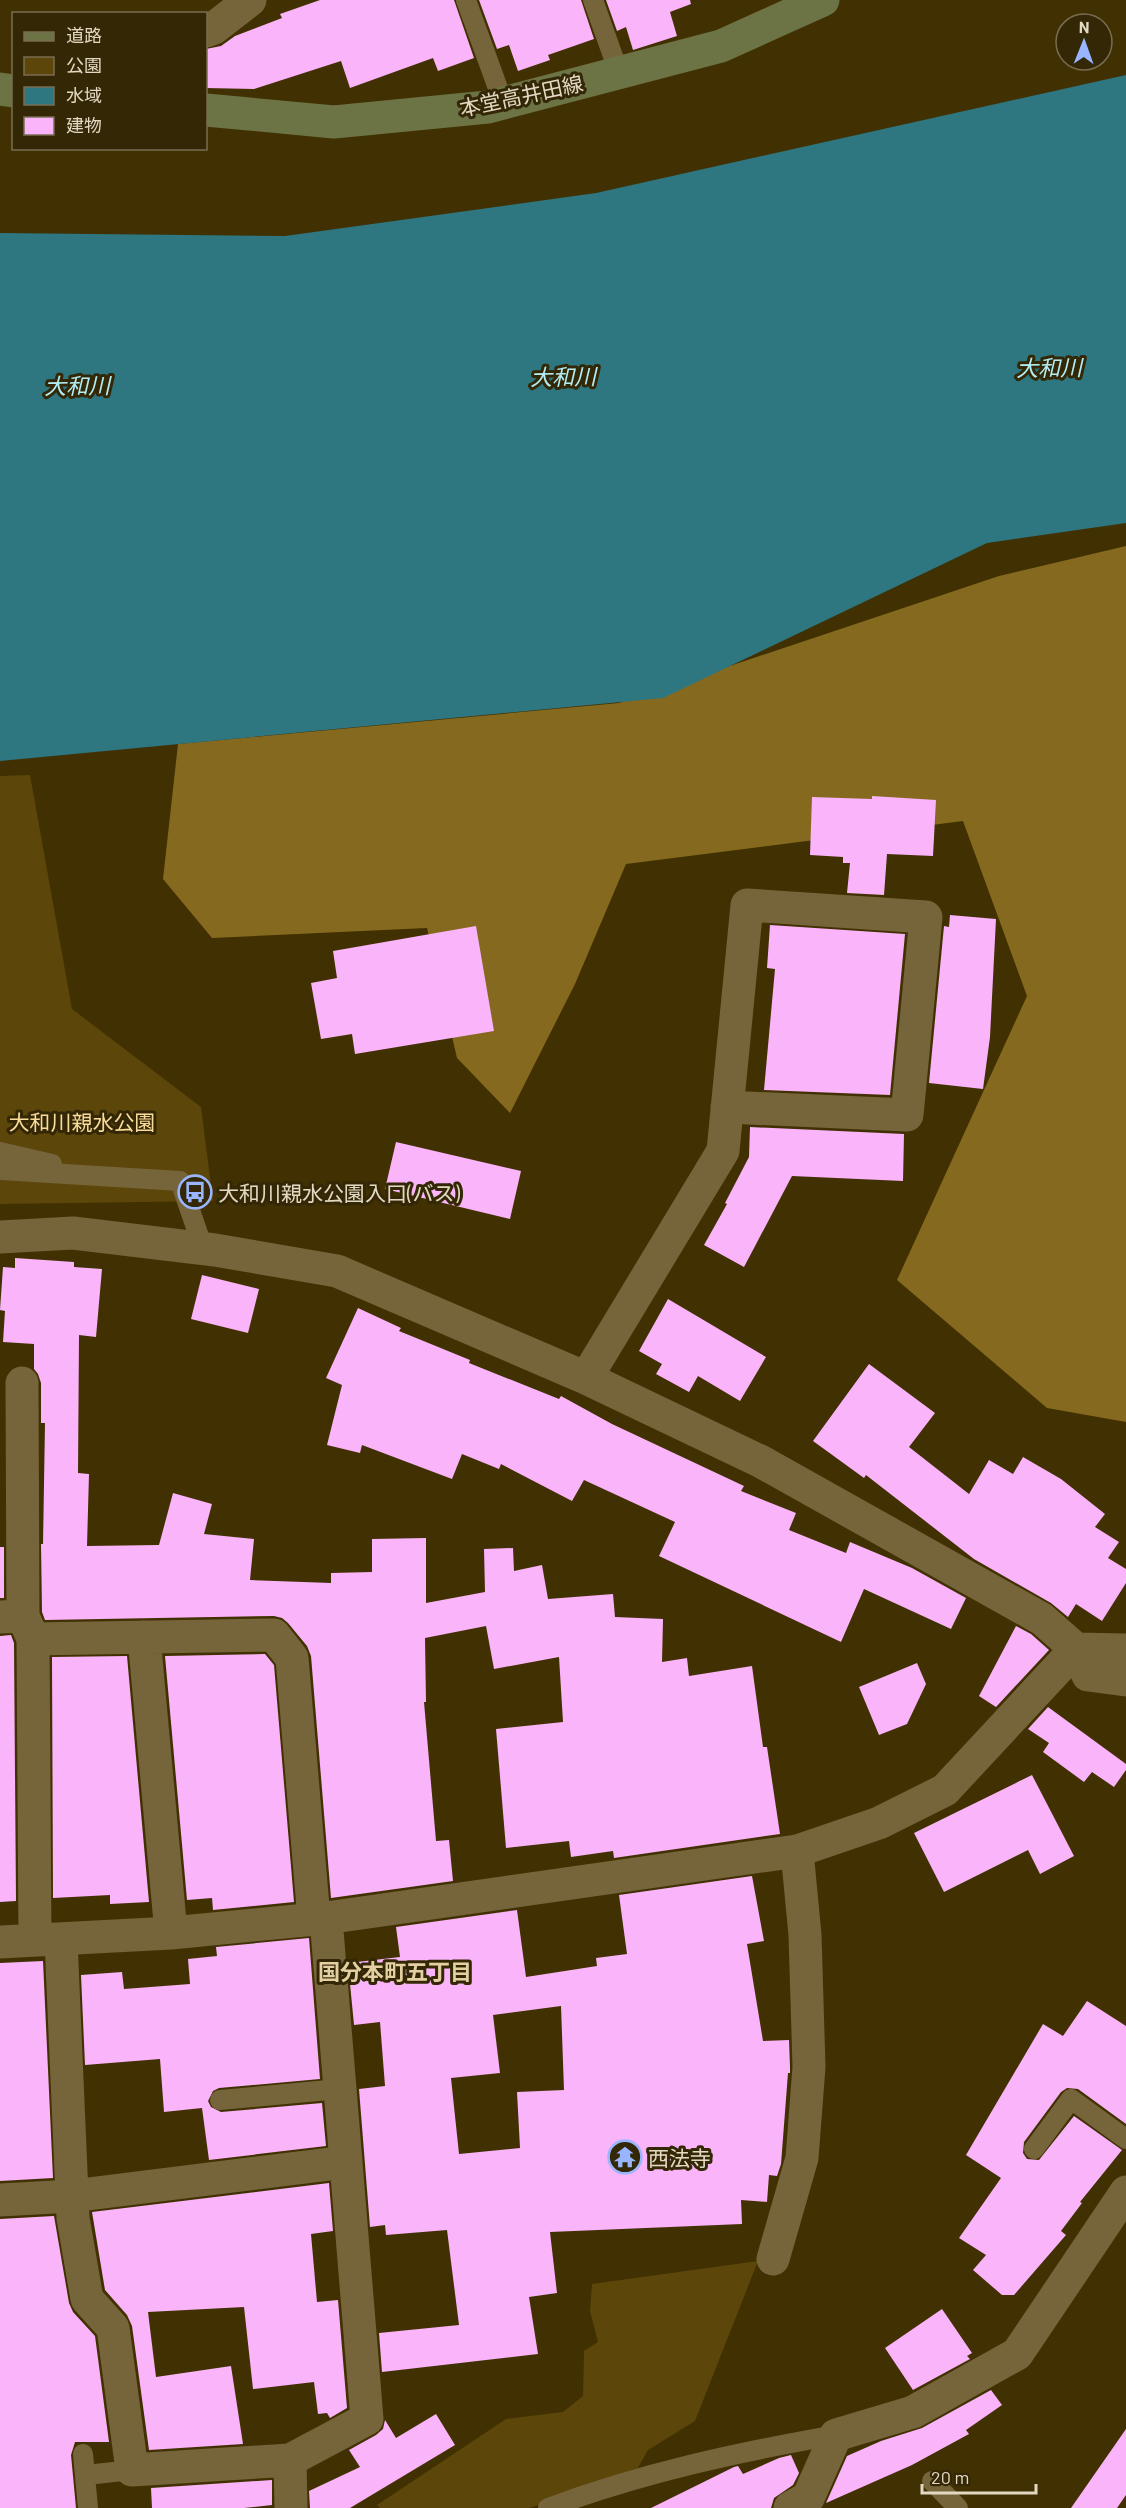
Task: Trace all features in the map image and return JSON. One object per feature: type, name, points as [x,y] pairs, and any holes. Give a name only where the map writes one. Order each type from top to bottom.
[{"type":"main road","name":"本堂高井田線","points":[[207,110],[334,122],[488,107],[721,46],[823,0]]},
{"type":"street","points":[[207,31],[214,28],[250,0]]},
{"type":"street","points":[[586,1378],[723,1151],[727,1107],[747,905],[926,917],[907,1115],[727,1107]]},
{"type":"street","points":[[0,1236],[73,1233],[203,1248],[338,1271],[586,1378],[760,1461],[1042,1619],[1076,1649],[1088,1675],[1126,1680]]},
{"type":"street","points":[[19,1624],[144,1637],[274,1635],[292,1658],[339,2089],[367,2419],[291,2460],[132,2470],[113,2328],[87,2299],[73,2218],[19,1624],[22,1383]]},
{"type":"street","points":[[144,1637],[171,1933]]},
{"type":"street","points":[[0,1942],[171,1933],[320,1919],[797,1851],[879,1823],[945,1790],[1076,1649],[1126,1650]]},
{"type":"street","points":[[773,2259],[802,2158],[809,2067],[805,1935],[797,1851]]},
{"type":"street","points":[[0,2200],[72,2196],[346,2163]]},
{"type":"street","points":[[790,2508],[808,2498],[836,2435],[913,2412],[1017,2354],[1126,2192]]},
{"type":"street","points":[[291,2460],[291,2508]]},
{"type":"lane","points":[[466,0],[503,102]]},
{"type":"lane","points":[[593,0],[619,73]]},
{"type":"lane","points":[[0,1152],[111,1177]]},
{"type":"lane","points":[[0,1170],[180,1181],[203,1248]]},
{"type":"lane","points":[[220,2100],[339,2089]]},
{"type":"lane","points":[[1034,2148],[1071,2099],[1126,2139]]},
{"type":"lane","points":[[548,2508],[591,2492],[681,2466],[836,2435]]},
{"type":"lane","points":[[83,2454],[88,2508]]},
{"type":"lane","points":[[86,2475],[132,2470]]},
{"type":"lane","points":[[932,2481],[958,2508]]},
{"type":"green space","name":"大和川親水公園","points":[[30,775],[72,1009],[201,1107],[213,1201],[0,1204],[0,776]]},
{"type":"green space","points":[[758,2261],[695,2421],[648,2450],[635,2473],[529,2508],[380,2508],[377,2505],[506,2419],[563,2412],[583,2396],[584,2351],[598,2342],[590,2311],[592,2284]]},
{"type":"shaded area","points":[[1126,546],[1126,1422],[1047,1408],[897,1280],[1027,996],[963,821],[626,864],[575,984],[510,1113],[457,1058],[427,928],[212,938],[163,879],[178,744],[619,703],[999,576]]},
{"type":"water","name":"大和川","points":[[1126,75],[1126,523],[987,543],[663,698],[0,761],[0,233],[285,236],[596,193]]},
{"type":"building","points":[[320,0],[454,0],[474,58],[438,71],[433,58],[350,88],[341,61],[254,89],[207,88],[207,49],[221,46],[235,36],[282,18],[280,14]]},
{"type":"building","points":[[479,0],[581,0],[594,39],[548,55],[550,60],[518,71],[509,45],[497,49]]},
{"type":"building","points":[[606,0],[690,0],[691,4],[670,12],[677,36],[633,50],[626,27],[617,31]]},
{"type":"building","points":[[872,796],[936,800],[933,856],[887,854],[884,895],[847,893],[850,863],[843,863],[843,857],[810,855],[812,797],[872,799]]},
{"type":"building","points":[[950,915],[996,919],[990,1037],[983,1089],[929,1083],[944,926],[949,927]]},
{"type":"building","points":[[770,925],[905,934],[890,1095],[764,1090],[775,969],[767,968]]},
{"type":"building","points":[[476,926],[494,1031],[355,1054],[352,1034],[321,1039],[311,983],[337,978],[333,951]]},
{"type":"building","points":[[750,1127],[904,1134],[903,1181],[792,1176],[744,1267],[704,1245],[727,1204],[725,1203],[749,1157]]},
{"type":"building","points":[[396,1142],[521,1171],[510,1219],[385,1189]]},
{"type":"building","points":[[15,1258],[74,1262],[74,1267],[102,1269],[96,1337],[79,1335],[78,1473],[89,1474],[87,1546],[159,1545],[173,1493],[212,1504],[204,1534],[254,1539],[250,1580],[331,1583],[331,1573],[372,1572],[372,1539],[426,1538],[426,1603],[485,1592],[484,1549],[513,1548],[514,1571],[542,1565],[548,1599],[613,1594],[615,1617],[663,1619],[662,1662],[687,1658],[689,1676],[752,1666],[763,1747],[767,1747],[780,1834],[614,1858],[613,1851],[571,1857],[569,1841],[506,1848],[496,1729],[563,1722],[559,1657],[494,1669],[486,1626],[425,1638],[426,1702],[424,1702],[436,1841],[449,1840],[453,1881],[331,1898],[311,1656],[307,1646],[288,1623],[274,1616],[45,1620],[42,1612],[41,1544],[43,1544],[45,1423],[41,1423],[41,1383],[34,1369],[34,1344],[3,1342],[5,1311],[0,1310],[3,1267],[15,1268]]},
{"type":"building","points":[[202,1275],[259,1289],[248,1333],[191,1319]]},
{"type":"building","points":[[668,1299],[766,1357],[740,1401],[698,1376],[689,1392],[656,1374],[662,1364],[639,1351]]},
{"type":"building","points":[[358,1308],[401,1328],[399,1331],[470,1360],[469,1363],[559,1399],[561,1396],[612,1424],[744,1486],[741,1491],[796,1513],[789,1530],[846,1553],[850,1542],[912,1568],[966,1598],[951,1629],[864,1589],[841,1642],[659,1556],[675,1522],[584,1480],[572,1501],[501,1464],[499,1469],[462,1454],[452,1479],[362,1445],[360,1453],[327,1445],[342,1385],[326,1378]]},
{"type":"building","points":[[869,1364],[935,1413],[909,1447],[969,1494],[989,1460],[1013,1474],[1023,1457],[1061,1479],[1105,1514],[1095,1527],[1119,1542],[1108,1558],[1126,1569],[1126,1583],[1102,1621],[1076,1604],[1068,1617],[1051,1603],[974,1559],[866,1475],[864,1478],[813,1441]]},
{"type":"building","points":[[0,1547],[4,1547],[4,1598],[0,1598]]},
{"type":"building","points":[[1016,1626],[1031,1634],[1049,1650],[996,1707],[979,1696]]},
{"type":"building","points":[[11,1635],[14,1643],[16,1901],[0,1902],[0,1636]]},
{"type":"building","points":[[265,1654],[274,1665],[294,1902],[213,1910],[212,1898],[187,1900],[165,1656]]},
{"type":"building","points":[[127,1656],[149,1902],[110,1904],[110,1895],[53,1898],[52,1657]]},
{"type":"building","points":[[917,1663],[926,1684],[907,1724],[879,1735],[859,1687]]},
{"type":"building","points":[[1048,1707],[1126,1764],[1126,1770],[1114,1787],[1092,1772],[1084,1782],[1043,1752],[1049,1743],[1028,1729]]},
{"type":"building","points":[[1032,1775],[1074,1856],[1040,1874],[1028,1850],[944,1892],[914,1833]]},
{"type":"building","points":[[752,1876],[764,1941],[747,1944],[763,2041],[789,2040],[790,2073],[788,2073],[781,2164],[777,2176],[769,2175],[767,2202],[741,2200],[742,2224],[550,2232],[557,2293],[529,2297],[538,2354],[382,2372],[379,2333],[459,2325],[447,2230],[386,2235],[385,2225],[370,2227],[359,2089],[385,2086],[380,2022],[354,2025],[348,1963],[400,1957],[396,1927],[517,1910],[526,1977],[597,1966],[596,1958],[627,1954],[619,1895]],"holes":[[[561,2006],[564,2090],[517,2092],[520,2148],[459,2154],[451,2078],[500,2073],[493,2015]]]},
{"type":"building","points":[[309,1938],[320,2079],[219,2088],[213,2091],[208,2101],[211,2107],[221,2112],[322,2103],[326,2146],[209,2160],[202,2108],[164,2112],[160,2059],[85,2065],[81,1975],[122,1972],[124,1989],[190,1984],[188,1959],[217,1956],[216,1947]]},
{"type":"building","points":[[43,1961],[53,2178],[0,2181],[0,1963]]},
{"type":"building","points":[[1087,2001],[1126,2026],[1126,2124],[1078,2089],[1067,2088],[1061,2092],[1024,2142],[1023,2153],[1027,2159],[1039,2160],[1074,2116],[1122,2150],[1080,2202],[1082,2203],[1061,2231],[1066,2235],[1014,2295],[1002,2295],[973,2270],[986,2255],[959,2238],[1001,2178],[966,2155],[1043,2024],[1063,2036]]},
{"type":"building","points":[[329,2183],[333,2231],[311,2234],[317,2302],[338,2300],[347,2408],[330,2418],[327,2413],[318,2414],[314,2382],[253,2389],[244,2307],[148,2312],[156,2377],[231,2366],[243,2444],[149,2450],[132,2326],[127,2315],[105,2290],[92,2212]]},
{"type":"building","points":[[54,2216],[69,2303],[73,2312],[95,2336],[109,2442],[75,2442],[71,2455],[76,2508],[0,2508],[0,2219]]},
{"type":"building","points":[[942,2309],[972,2353],[967,2356],[970,2359],[913,2390],[885,2348]]},
{"type":"building","points":[[991,2390],[1002,2405],[966,2430],[969,2434],[912,2465],[826,2503],[847,2456],[881,2441],[922,2428]]},
{"type":"building","points":[[436,2414],[455,2445],[350,2508],[310,2508],[309,2491],[360,2467],[349,2450],[376,2435],[383,2429],[385,2420],[396,2438]]},
{"type":"building","points":[[1126,2429],[1126,2495],[1117,2508],[1071,2508]]},
{"type":"building","points":[[791,2455],[799,2473],[793,2485],[774,2498],[771,2508],[651,2508],[734,2467],[738,2466],[743,2474]]},
{"type":"building","points":[[272,2480],[272,2505],[244,2508],[152,2508],[151,2488]]},
{"type":"place","name":"大和川親水公園入口(バス)","points":[[195,1192]]},
{"type":"place","name":"西法寺","points":[[625,2157]]},
{"type":"district","name":"国分本町五丁目","points":[[395,1971]]}]
